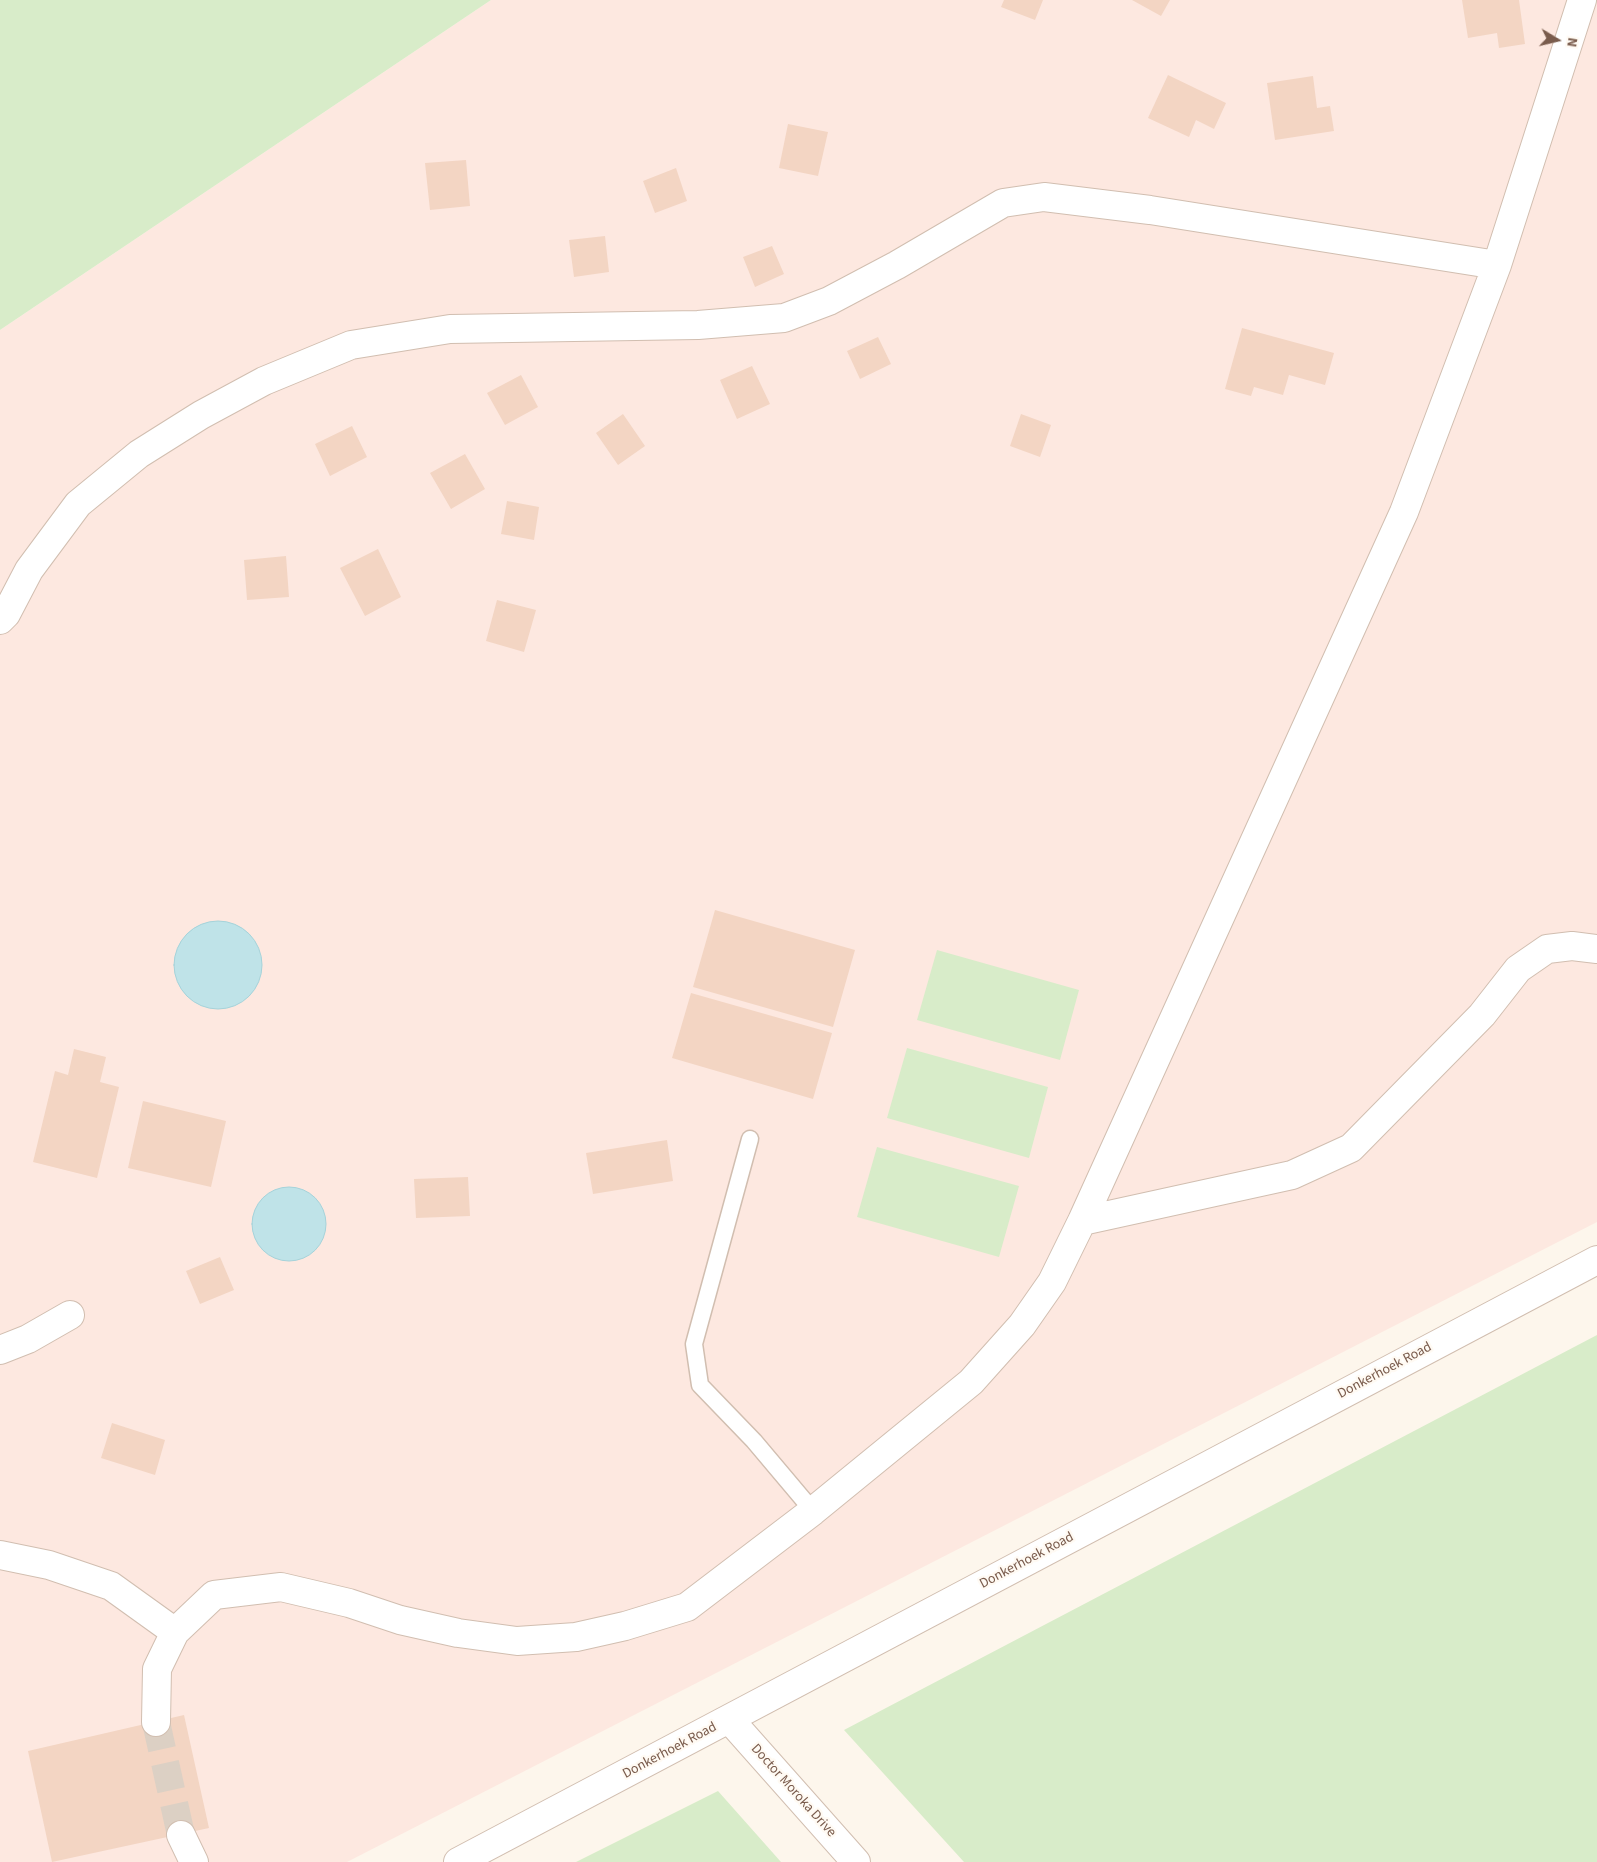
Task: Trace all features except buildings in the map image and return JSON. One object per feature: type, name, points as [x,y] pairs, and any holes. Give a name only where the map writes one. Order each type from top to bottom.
[{"type":"street","points":[[156,1722],[157,1669],[175,1632],[214,1595],[281,1587],[349,1603],[400,1620],[458,1633],[517,1641],[576,1637],[625,1626],[687,1607],[813,1511],[971,1382],[1022,1325],[1052,1282],[1082,1221],[1404,512],[1497,265],[1582,0]]},
{"type":"street","points":[[0,620],[29,570],[78,504],[139,454],[201,415],[264,381],[351,345],[450,329],[698,325],[784,318],[829,301],[889,270],[1004,203],[1044,197],[1150,210],[1497,265]]},
{"type":"street","points":[[1082,1221],[1292,1175],[1351,1148],[1482,1015],[1518,969],[1547,949],[1572,946],[1597,949]]},
{"type":"street","name":"Donkerhoek Road","points":[[458,1862],[730,1720],[1372,1377],[1597,1260]]},
{"type":"street","points":[[0,1350],[28,1339],[70,1315]]},
{"type":"street","points":[[0,1556],[49,1565],[111,1586],[175,1632]]},
{"type":"street","name":"Doctor Moroka Drive","points":[[730,1720],[856,1862]]},
{"type":"street","points":[[181,1835],[194,1862]]},
{"type":"lane","points":[[750,1139],[694,1344],[700,1385],[754,1442],[813,1511]]},
{"type":"shaded area","points":[[491,0],[1597,0],[1597,1222],[347,1862],[0,1862],[0,330]]},
{"type":"green space","points":[[0,0],[491,0],[0,330]]},
{"type":"green space","points":[[937,950],[1079,990],[1060,1060],[917,1020]]},
{"type":"green space","points":[[907,1048],[1048,1087],[1029,1158],[887,1118]]},
{"type":"green space","points":[[877,1147],[1019,1186],[999,1257],[857,1217]]},
{"type":"green space","points":[[1597,1335],[1597,1862],[964,1862],[844,1730]]},
{"type":"green space","points":[[718,1791],[781,1862],[576,1862]]},
{"type":"water","points":[[218,921],[235,924],[243,928],[255,940],[259,948],[262,965],[259,982],[255,990],[243,1002],[235,1006],[218,1009],[201,1006],[193,1002],[181,990],[177,982],[174,965],[177,948],[181,940],[193,928],[201,924]]},
{"type":"water","points":[[289,1187],[303,1190],[315,1198],[323,1210],[326,1224],[323,1238],[315,1250],[303,1258],[289,1261],[275,1258],[263,1250],[255,1238],[252,1224],[255,1210],[263,1198],[275,1190]]},
{"type":"tunnel","points":[[156,1722],[181,1835]]}]
